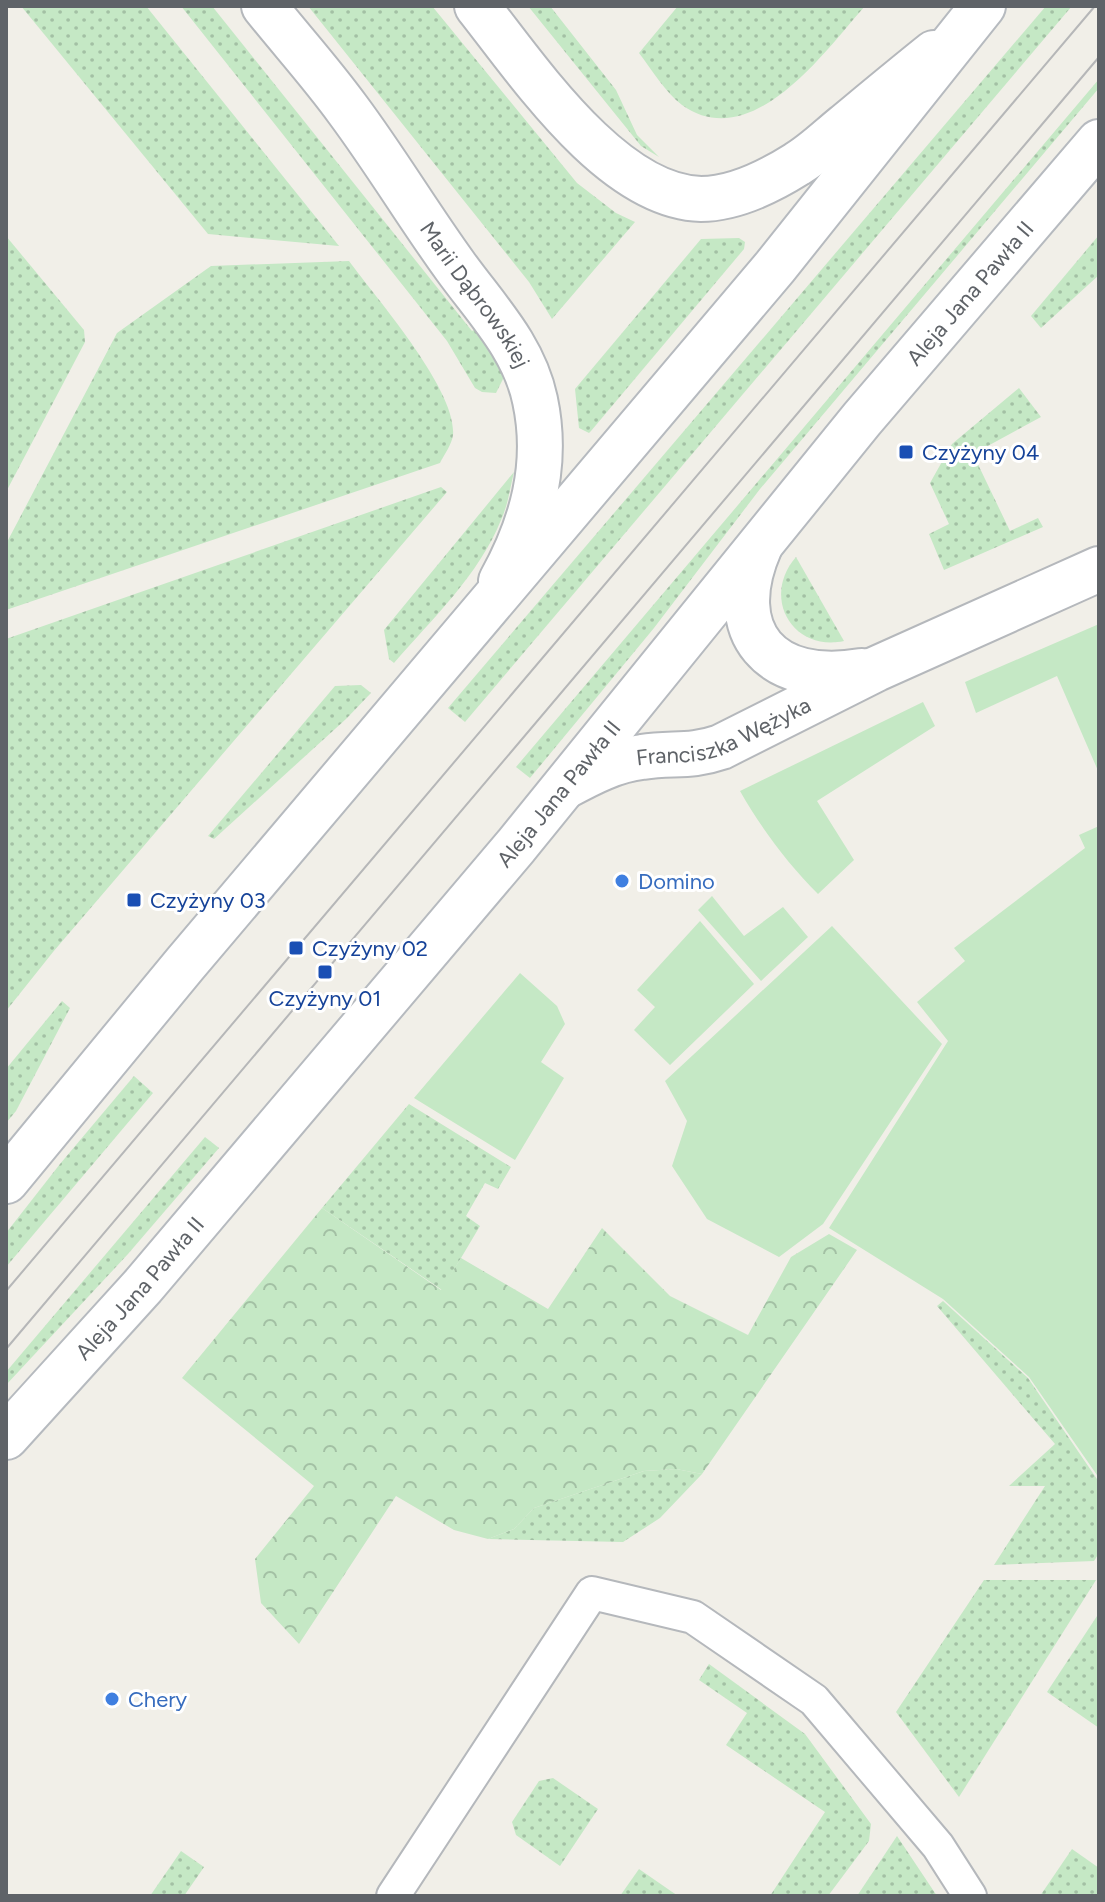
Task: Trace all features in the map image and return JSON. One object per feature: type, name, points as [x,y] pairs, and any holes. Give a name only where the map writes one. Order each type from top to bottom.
[{"type":"main road","name":"Marii Dąbrowskiej","points":[[264,6],[348,110],[455,266],[500,323],[529,379],[540,431],[540,461],[532,512],[503,577],[477,621]]},
{"type":"main road","points":[[477,6],[571,123],[594,145],[651,184],[697,199],[724,197],[754,186],[801,162],[973,17]]},
{"type":"main road","points":[[6,1181],[195,952],[775,267],[973,17]]},
{"type":"main road","name":"Aleja Jana Pawła II","points":[[6,1437],[143,1286],[566,786],[862,419],[1099,142]]},
{"type":"main road","name":"Franciszka Wężyka","points":[[760,546],[746,586],[746,606],[748,621],[764,648],[780,661],[816,674],[845,674],[876,669]]},
{"type":"main road","name":"Franciszka Wężyka","points":[[566,786],[627,759],[696,755],[721,747],[876,669],[1099,569]]},
{"type":"lane","points":[[393,1896],[592,1593],[693,1617],[814,1700],[938,1846],[970,1896]]},
{"type":"green space","points":[[21,6],[146,6],[339,246],[208,234]]},
{"type":"green space","points":[[181,6],[212,6],[472,331],[477,328],[504,377],[496,393],[475,388],[447,341]]},
{"type":"green space","points":[[308,6],[432,6],[577,183],[616,213],[635,222],[552,319],[529,282]]},
{"type":"green space","points":[[528,6],[550,6],[616,90],[637,135],[659,157],[641,146]]},
{"type":"green space","points":[[678,6],[865,6],[785,91],[760,108],[734,117],[708,117],[676,100],[639,53]]},
{"type":"green space","points":[[1046,6],[1072,6],[465,722],[448,708]]},
{"type":"green space","points":[[1099,79],[1099,88],[760,489],[654,628],[530,778],[516,767]]},
{"type":"green space","points":[[1099,235],[1099,275],[1041,328],[1031,316]]},
{"type":"green space","points":[[6,236],[84,330],[85,342],[6,492]]},
{"type":"green space","points":[[739,238],[745,242],[744,249],[591,431],[589,433],[579,428],[575,389],[701,239]]},
{"type":"green space","points":[[349,261],[413,345],[442,394],[451,416],[453,435],[440,463],[6,610],[6,544],[117,333],[211,266]]},
{"type":"green space","points":[[1019,388],[1041,417],[973,454],[1010,531],[1038,518],[1043,527],[944,570],[929,534],[949,524],[930,483],[952,444]]},
{"type":"green space","points":[[514,472],[507,502],[492,540],[454,596],[394,663],[389,659],[384,630]]},
{"type":"green space","points":[[441,487],[447,492],[6,1011],[6,639]]},
{"type":"green space","points":[[796,557],[844,641],[826,642],[810,638],[797,630],[787,618],[781,589]]},
{"type":"green space","points":[[1099,624],[1099,773],[1057,676],[976,713],[965,682]]},
{"type":"green space","points":[[361,685],[371,693],[346,719],[214,839],[208,836],[335,686]]},
{"type":"green space","points":[[923,702],[935,726],[817,801],[854,860],[818,894],[776,845],[740,791]]},
{"type":"green space","points":[[1099,826],[1099,1478],[1029,1377],[943,1299],[829,1228],[948,1041],[917,1002],[965,961],[954,948],[1085,848],[1079,835]]},
{"type":"green space","points":[[712,896],[744,936],[783,907],[808,937],[761,981],[698,910]]},
{"type":"green space","points":[[700,921],[754,984],[670,1065],[634,1030],[655,1007],[637,990]]},
{"type":"green space","points":[[832,926],[942,1044],[823,1224],[779,1257],[707,1219],[672,1166],[687,1121],[665,1081]]},
{"type":"green space","points":[[520,973],[557,1006],[565,1024],[541,1062],[564,1078],[515,1160],[414,1098]]},
{"type":"green space","points":[[62,1001],[70,1008],[16,1111],[6,1123],[6,1069]]},
{"type":"green space","points":[[134,1076],[153,1093],[6,1267],[6,1233]]},
{"type":"green space","points":[[409,1104],[511,1167],[498,1189],[485,1183],[466,1216],[480,1226],[442,1290],[322,1208]]},
{"type":"green space","points":[[205,1137],[219,1148],[128,1254],[6,1385],[6,1372]]},
{"type":"green space","points":[[322,1208],[441,1290],[461,1258],[548,1309],[602,1228],[670,1296],[748,1335],[791,1257],[829,1234],[857,1250],[702,1474],[676,1469],[644,1471],[534,1508],[514,1529],[488,1539],[454,1530],[396,1496],[299,1644],[261,1603],[255,1559],[314,1486],[182,1378]]},
{"type":"green space","points":[[943,1301],[1028,1378],[1099,1482],[1099,1553],[1094,1561],[994,1565],[1045,1486],[1009,1486],[1055,1444],[937,1306]]},
{"type":"green space","points":[[676,1469],[702,1474],[660,1518],[623,1542],[488,1539],[514,1529],[534,1508],[644,1471]]},
{"type":"green space","points":[[984,1580],[1096,1580],[959,1797],[896,1712]]},
{"type":"green space","points":[[1099,1613],[1099,1728],[1047,1692]]},
{"type":"green space","points":[[709,1664],[805,1734],[871,1824],[869,1841],[828,1896],[770,1896],[825,1812],[726,1745],[747,1713],[699,1680]]},
{"type":"green space","points":[[553,1778],[598,1809],[560,1866],[516,1835],[512,1822],[539,1781]]},
{"type":"green space","points":[[897,1836],[937,1896],[857,1896]]},
{"type":"green space","points":[[1072,1849],[1099,1868],[1097,1896],[1040,1896]]},
{"type":"green space","points":[[181,1851],[204,1867],[184,1896],[150,1896]]},
{"type":"green space","points":[[639,1869],[678,1896],[620,1896]]},
{"type":"tram line","points":[[6,1291],[1095,6]]},
{"type":"tram line","points":[[6,1349],[1099,57]]},
{"type":"place","name":"Czyżyny 04","points":[[906,452]]},
{"type":"place","name":"Domino","points":[[622,881]]},
{"type":"place","name":"Czyżyny 03","points":[[134,900]]},
{"type":"place","name":"Czyżyny 02","points":[[296,948]]},
{"type":"place","name":"Czyżyny 01","points":[[325,972]]},
{"type":"place","name":"Chery","points":[[112,1699]]}]
